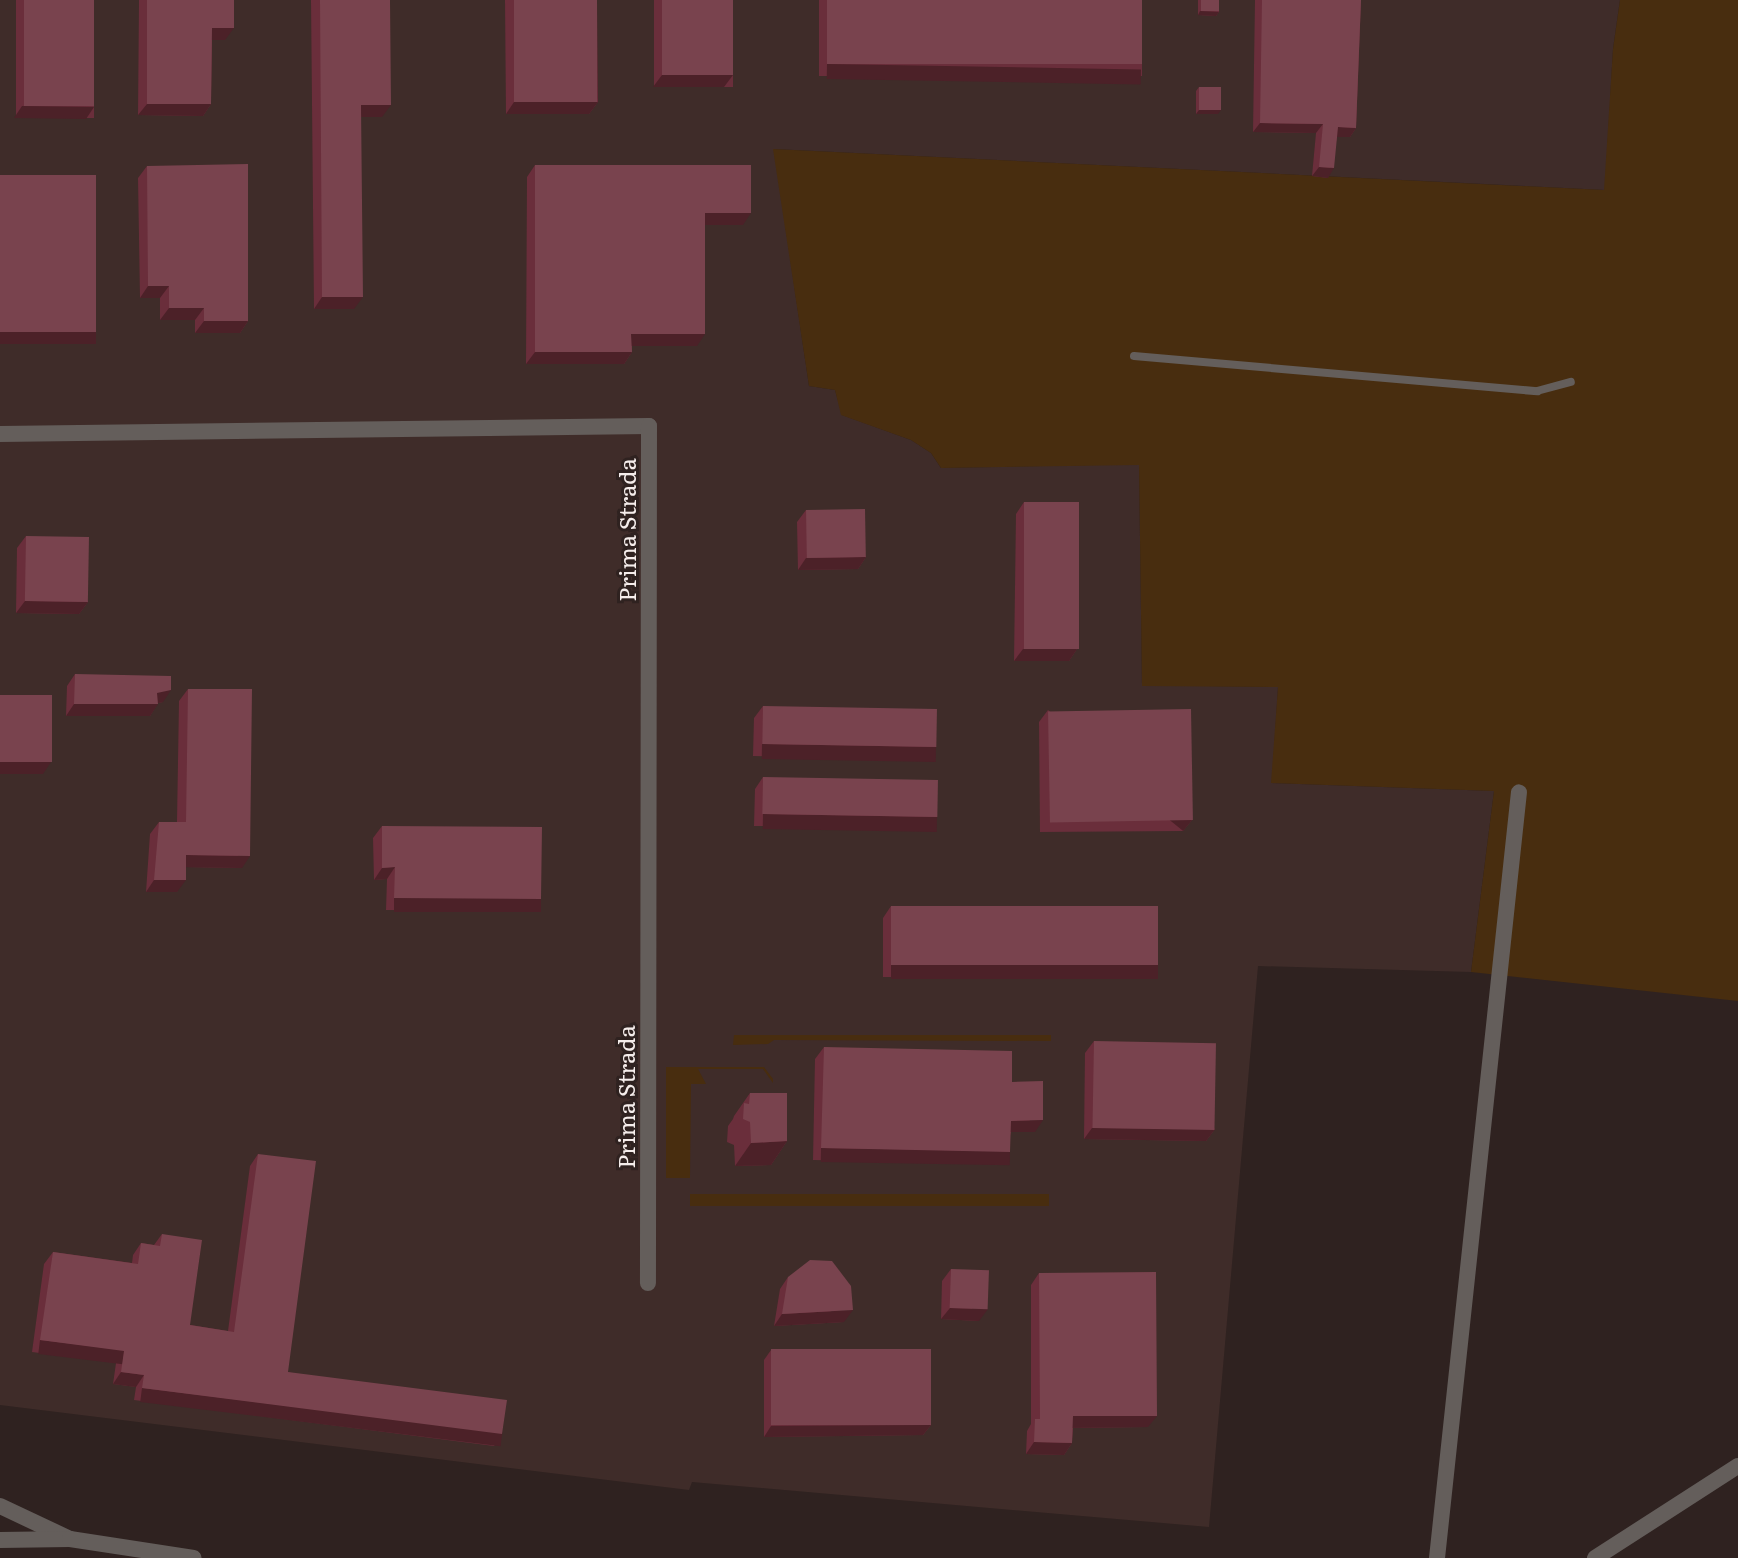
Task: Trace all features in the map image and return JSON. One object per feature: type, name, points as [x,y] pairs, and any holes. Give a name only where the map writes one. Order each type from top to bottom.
[{"type":"street","name":"Prima Strada","points":[[0,434],[649,426],[648,1283]]},
{"type":"street","points":[[1437,1558],[1519,792]]},
{"type":"street","points":[[1595,1558],[1738,1466]]},
{"type":"street","points":[[4,1505],[70,1539]]},
{"type":"street","points":[[0,1539],[70,1539],[194,1558]]},
{"type":"lane","points":[[1134,356],[1537,391],[1571,382]]},
{"type":"shaded area","points":[[0,0],[1620,0],[1613,49],[1605,190],[774,149],[809,386],[835,390],[842,415],[911,440],[931,453],[941,468],[1139,464],[1142,685],[1278,687],[1272,783],[1494,791],[1471,972],[1258,966],[1209,1527],[692,1482],[689,1490],[0,1405]]},
{"type":"shaded area","points":[[1620,0],[1738,0],[1738,1001],[1471,972],[1494,791],[1271,783],[1278,687],[1142,686],[1139,465],[941,468],[931,453],[911,440],[841,415],[835,390],[809,386],[773,149],[1604,190],[1613,49]]},
{"type":"shaded area","points":[[734,1035],[1051,1035],[1051,1041],[774,1040],[768,1044],[733,1045]]},
{"type":"shaded area","points":[[666,1067],[764,1067],[773,1079],[773,1083],[763,1069],[698,1069],[706,1084],[691,1084],[690,1178],[666,1178]]},
{"type":"shaded area","points":[[690,1194],[1049,1194],[1049,1206],[690,1206]]},
{"type":"building","points":[[24,0],[94,0],[94,106],[24,106]]},
{"type":"building","points":[[147,0],[234,0],[234,28],[212,28],[211,104],[147,104]]},
{"type":"building","points":[[320,0],[390,0],[391,105],[361,105],[363,297],[322,297]]},
{"type":"building","points":[[514,0],[597,0],[597,102],[514,102]]},
{"type":"building","points":[[662,0],[733,0],[733,75],[662,75]]},
{"type":"building","points":[[827,0],[1142,0],[1142,64],[827,64]]},
{"type":"building","points":[[1201,0],[1219,0],[1219,11],[1201,11]]},
{"type":"building","points":[[1262,0],[1361,0],[1356,128],[1338,127],[1334,168],[1319,167],[1323,124],[1260,123]]},
{"type":"building","points":[[1199,87],[1221,87],[1221,110],[1199,110]]},
{"type":"building","points":[[248,164],[248,321],[204,321],[204,308],[169,308],[169,286],[148,286],[147,166]]},
{"type":"building","points":[[535,165],[751,165],[751,213],[705,213],[705,334],[631,334],[632,352],[535,352]]},
{"type":"building","points":[[0,175],[96,175],[96,332],[0,332]]},
{"type":"building","points":[[1024,502],[1079,502],[1079,649],[1024,649]]},
{"type":"building","points":[[865,509],[866,557],[807,558],[806,510]]},
{"type":"building","points":[[26,536],[89,537],[88,602],[25,601]]},
{"type":"building","points":[[75,674],[171,676],[171,690],[157,693],[158,704],[74,704]]},
{"type":"building","points":[[188,689],[252,689],[250,856],[186,855],[186,880],[154,880],[159,822],[186,822]]},
{"type":"building","points":[[0,695],[52,695],[52,762],[0,762]]},
{"type":"building","points":[[763,706],[937,709],[936,747],[762,744]]},
{"type":"building","points":[[1191,709],[1193,820],[1050,822],[1048,711]]},
{"type":"building","points":[[763,777],[938,780],[937,817],[762,814]]},
{"type":"building","points":[[382,826],[542,827],[541,899],[394,898],[395,867],[382,868]]},
{"type":"building","points":[[891,906],[1158,906],[1158,965],[891,965]]},
{"type":"building","points":[[1094,1041],[1216,1043],[1214,1130],[1092,1128]]},
{"type":"building","points":[[824,1047],[1012,1051],[1012,1082],[1043,1081],[1043,1120],[1011,1121],[1010,1152],[821,1148]]},
{"type":"building","points":[[750,1093],[787,1093],[787,1141],[751,1143],[750,1122],[743,1119],[744,1103],[749,1104]]},
{"type":"building","points":[[258,1154],[316,1161],[288,1372],[507,1400],[502,1434],[142,1388],[144,1375],[121,1372],[124,1351],[40,1340],[53,1252],[138,1264],[141,1243],[160,1246],[162,1234],[202,1240],[190,1325],[234,1332]]},
{"type":"building","points":[[810,1260],[832,1261],[851,1286],[853,1310],[782,1314],[788,1277]]},
{"type":"building","points":[[951,1269],[989,1270],[988,1309],[950,1308]]},
{"type":"building","points":[[1156,1272],[1157,1416],[1073,1416],[1072,1443],[1034,1442],[1035,1419],[1040,1419],[1039,1273]]},
{"type":"building","points":[[771,1349],[931,1349],[931,1425],[771,1425]]}]
